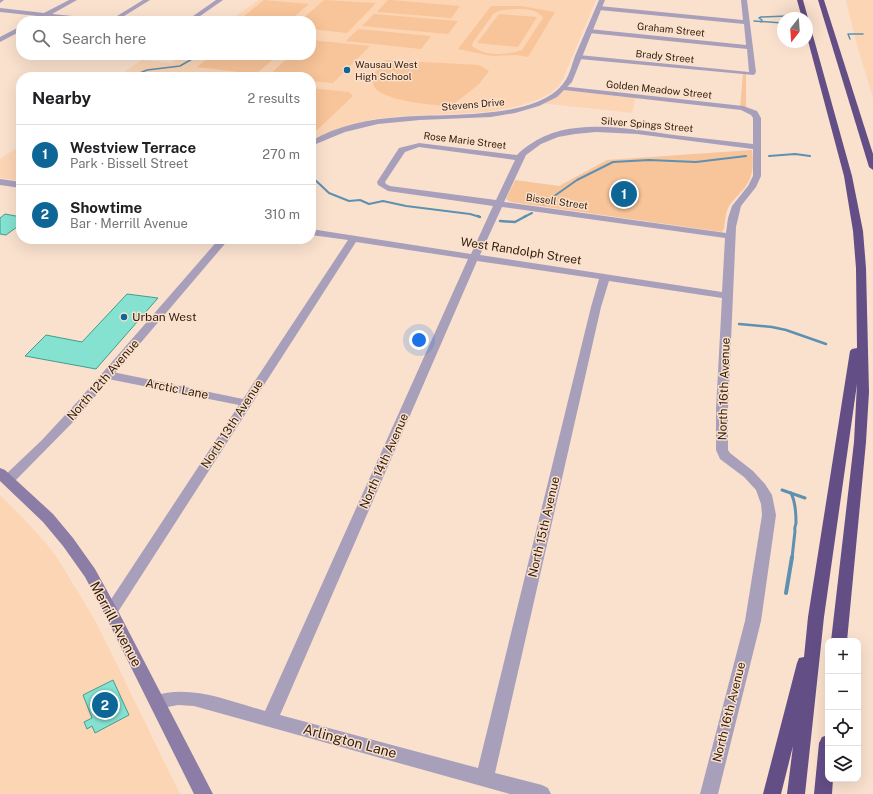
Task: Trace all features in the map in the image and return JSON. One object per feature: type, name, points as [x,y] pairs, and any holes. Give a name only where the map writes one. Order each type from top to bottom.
[{"type":"highway","points":[[800,0],[803,12]]},
{"type":"highway","points":[[821,0],[873,167]]},
{"type":"highway","points":[[813,46],[838,135],[851,189],[860,256],[863,396],[860,442],[839,638]]},
{"type":"highway","points":[[796,794],[816,617],[862,321]]},
{"type":"highway","points":[[772,794],[816,617]]},
{"type":"highway","points":[[822,794],[828,746]]},
{"type":"main road","name":"Merrill Avenue","points":[[4,477],[38,507],[68,542],[90,573],[111,611],[204,794]]},
{"type":"street","points":[[46,15],[74,0]]},
{"type":"street","points":[[120,16],[147,0]]},
{"type":"street","points":[[196,16],[220,0]]},
{"type":"street","points":[[564,88],[579,57],[602,0]]},
{"type":"street","points":[[744,0],[750,47]]},
{"type":"street","points":[[599,8],[747,22]]},
{"type":"street","points":[[0,10],[55,16]]},
{"type":"street","points":[[0,40],[16,31]]},
{"type":"street","name":"Graham Street","points":[[589,31],[750,47]]},
{"type":"street","name":"Brady Street","points":[[579,57],[750,74],[753,72],[750,47]]},
{"type":"street","name":"Golden Meadow Street","points":[[564,88],[743,108],[751,111]]},
{"type":"street","name":"Stevens Drive","points":[[316,142],[350,128],[378,122],[402,119],[486,115],[507,112],[540,102],[551,97],[564,88]]},
{"type":"street","name":"North 16th Avenue","points":[[709,794],[753,621],[769,515],[769,503],[762,486],[725,456],[722,450],[722,409],[732,219],[736,208],[754,184],[757,176],[757,118],[751,111]]},
{"type":"street","name":"Silver Spings Street","points":[[499,204],[520,158],[529,148],[549,138],[571,133],[595,130],[629,131],[757,147]]},
{"type":"street","name":"Rose Marie Street","points":[[382,185],[381,182],[402,150],[412,146],[419,145],[520,158]]},
{"type":"street","points":[[0,182],[16,184]]},
{"type":"street","name":"Bissell Street","points":[[382,185],[388,188],[730,236]]},
{"type":"street","name":"North 14th Avenue","points":[[270,719],[474,257],[499,204]]},
{"type":"street","name":"West Randolph Street","points":[[316,233],[727,296]]},
{"type":"street","name":"North 13th Avenue","points":[[111,611],[354,238]]},
{"type":"street","name":"North 12th Avenue","points":[[4,477],[39,452],[155,322],[220,244]]},
{"type":"street","name":"North 15th Avenue","points":[[485,778],[590,331],[605,277]]},
{"type":"street","name":"Arctic Lane","points":[[108,375],[246,403]]},
{"type":"street","name":"Arlington Lane","points":[[157,702],[178,698],[194,699],[542,794]]},
{"type":"shaded area","name":"Wausau West High School","points":[[258,0],[596,0],[563,79],[558,87],[549,94],[537,100],[496,111],[374,119],[337,129],[316,138],[316,72],[124,72],[142,60],[171,63],[175,60],[316,60],[316,16],[236,16]]},
{"type":"shaded area","points":[[264,0],[309,4],[295,16],[244,16]]},
{"type":"shaded area","points":[[324,0],[376,3],[347,33],[316,30],[316,16],[306,16]]},
{"type":"shaded area","points":[[388,0],[460,6],[451,18],[377,12]]},
{"type":"shaded area","points":[[846,0],[873,0],[873,98],[856,42]]},
{"type":"shaded area","points":[[491,6],[521,6],[555,12],[528,57],[517,55],[492,56],[458,49]],"holes":[[[520,9],[535,11],[543,18],[522,50],[496,54],[483,52],[472,46],[473,42],[494,13],[502,10]]]},
{"type":"shaded area","points":[[374,14],[458,21],[448,34],[362,26]]},
{"type":"shaded area","points":[[499,14],[537,17],[518,47],[477,43]]},
{"type":"shaded area","points":[[358,29],[431,36],[421,49],[346,41]]},
{"type":"shaded area","points":[[316,41],[370,46],[333,83],[316,81],[316,72],[272,72],[286,60],[316,60]]},
{"type":"shaded area","points":[[206,60],[272,60],[258,72],[239,72],[197,67]]},
{"type":"shaded area","points":[[386,60],[479,65],[489,71],[479,84],[450,107],[402,100],[377,90],[373,84],[372,76]]},
{"type":"shaded area","points":[[743,74],[746,74],[745,109],[740,108]]},
{"type":"shaded area","points":[[564,88],[636,96],[632,113],[540,103]]},
{"type":"shaded area","points":[[316,89],[349,92],[353,96],[316,130]]},
{"type":"shaded area","points":[[16,148],[16,180],[0,178],[0,159]]},
{"type":"shaded area","points":[[752,150],[752,173],[748,183],[728,208],[724,229],[722,232],[511,202],[506,199],[515,180],[559,186],[607,160]]},
{"type":"shaded area","points":[[0,495],[25,520],[56,556],[81,597],[97,624],[180,794],[0,794]]},
{"type":"building","points":[[5,214],[16,216],[16,228],[6,235],[0,234],[0,218]]},
{"type":"building","name":"Urban West","points":[[127,294],[158,298],[96,369],[25,356],[46,335],[82,342]]},
{"type":"building","points":[[113,680],[129,715],[95,733],[92,726],[87,729],[84,722],[92,718],[83,695]]},
{"type":"waterway","points":[[761,22],[762,20],[759,18],[761,17],[777,16]]},
{"type":"waterway","points":[[754,21],[761,22]]},
{"type":"waterway","points":[[761,22],[777,23]]},
{"type":"waterway","points":[[850,39],[848,34],[863,34]]},
{"type":"waterway","points":[[142,72],[147,70],[180,66],[190,60]]},
{"type":"waterway","points":[[769,156],[795,154],[810,156]]},
{"type":"waterway","points":[[543,204],[577,180],[613,162],[649,160],[696,162],[746,156]]},
{"type":"waterway","points":[[316,181],[329,193],[349,201],[360,200],[369,204],[383,201],[406,206],[470,214],[480,217],[478,216]]},
{"type":"waterway","points":[[526,216],[532,213]]},
{"type":"waterway","points":[[500,221],[515,222],[526,216]]},
{"type":"waterway","points":[[739,324],[772,327],[786,330],[826,344]]},
{"type":"waterway","points":[[782,490],[791,493]]},
{"type":"waterway","points":[[791,493],[805,498]]},
{"type":"waterway","points":[[791,493],[796,518],[792,558]]},
{"type":"waterway","points":[[786,593],[792,557]]},
{"type":"place","name":"Wausau West High School","points":[[347,70]]},
{"type":"place","name":"Westview Terrace","points":[[624,194]]},
{"type":"place","name":"Urban West","points":[[124,317]]},
{"type":"place","name":"Showtime","points":[[105,705]]}]
